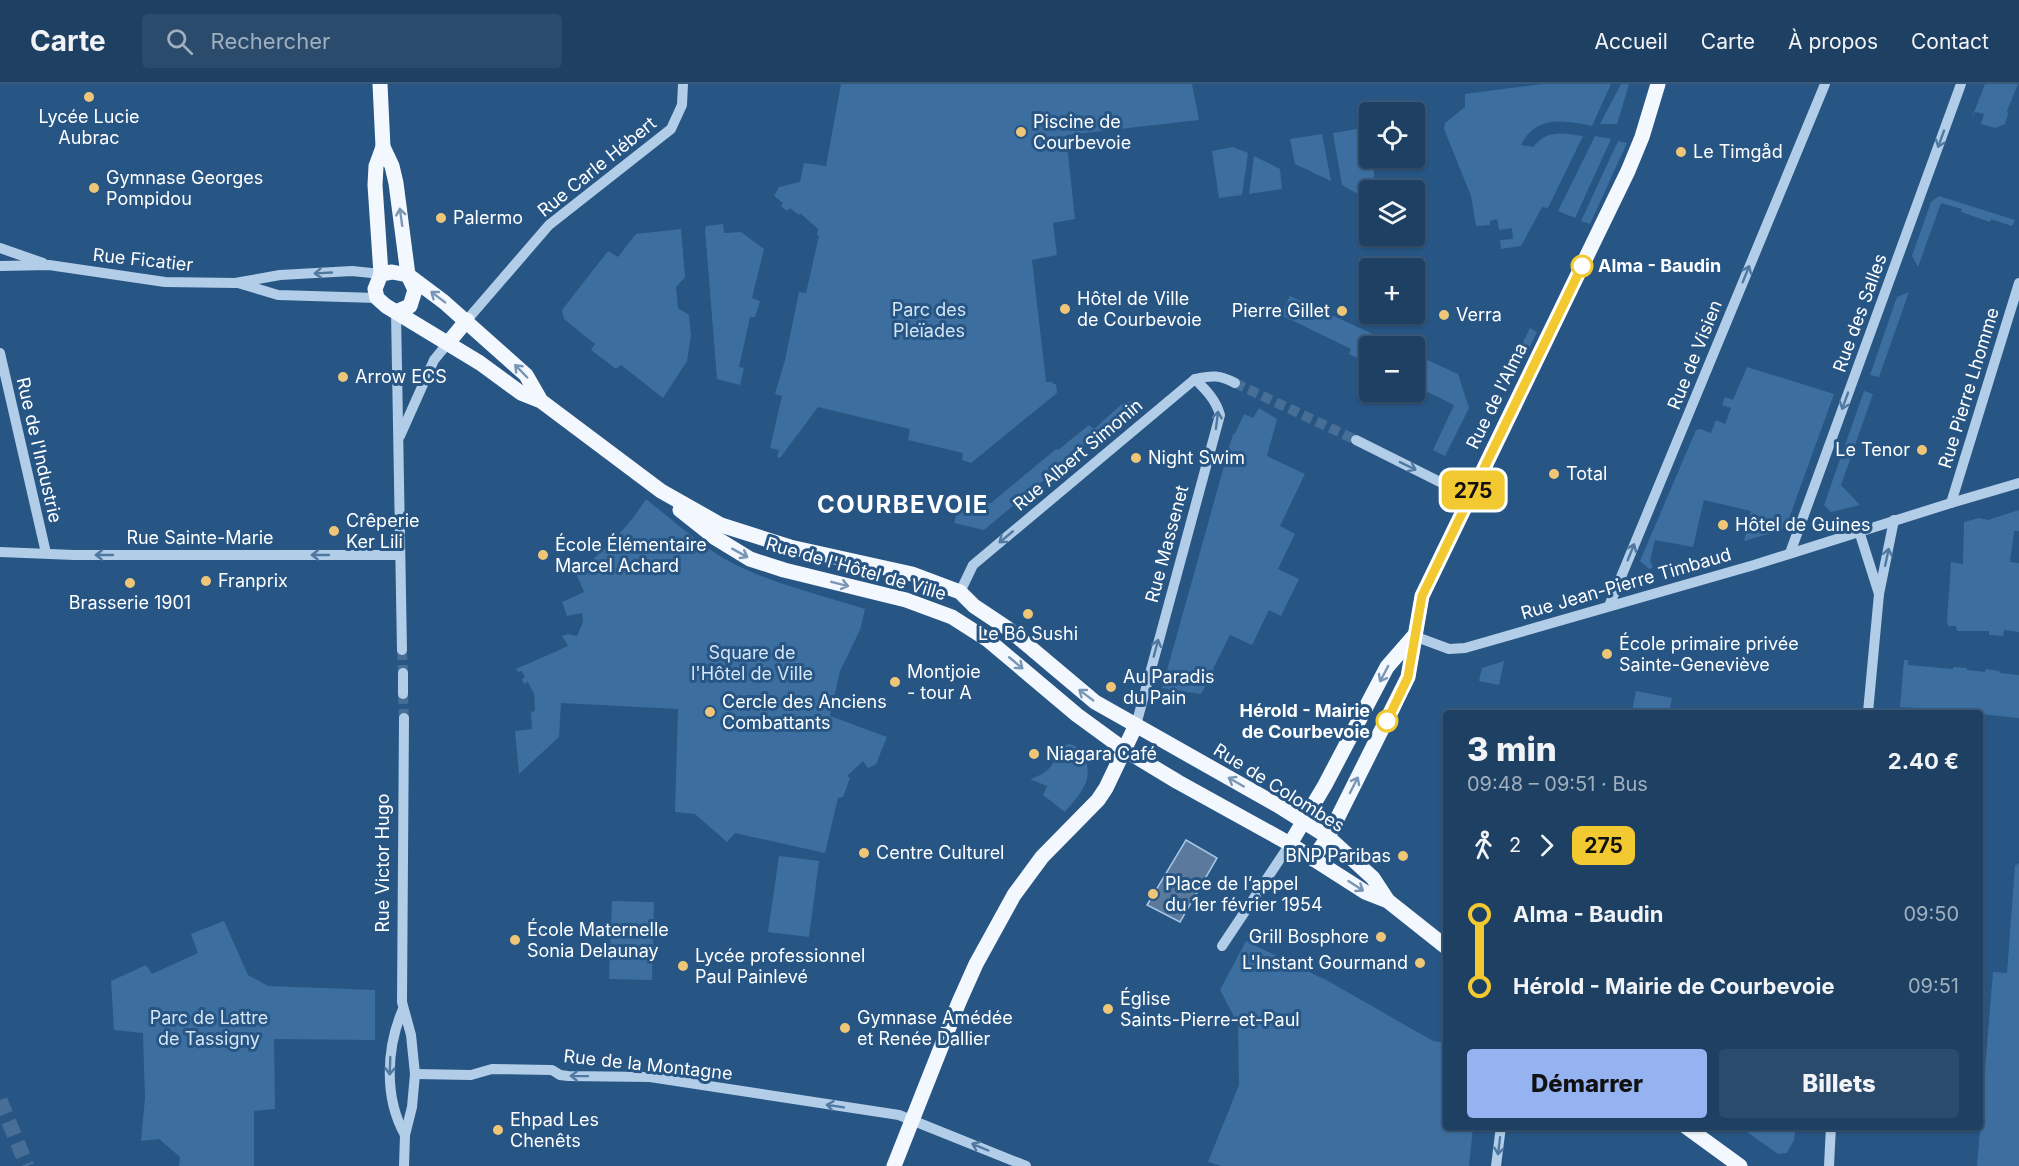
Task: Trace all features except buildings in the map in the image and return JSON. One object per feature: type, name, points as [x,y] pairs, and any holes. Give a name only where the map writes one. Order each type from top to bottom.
[{"type":"main road","points":[[380,84],[383,147],[392,166],[396,183],[408,275],[415,290],[412,302],[406,308],[396,312],[377,298],[375,289],[381,274],[375,185],[376,166],[383,147]]},
{"type":"main road","name":"Rue de l'Alma","points":[[1313,859],[1328,837],[1408,677],[1422,596],[1610,208],[1642,137],[1658,84]]},
{"type":"main road","points":[[381,274],[392,272],[408,275]]},
{"type":"main road","name":"Rue de l'Hôtel de Ville","points":[[408,275],[467,320],[526,375],[541,401]]},
{"type":"main road","name":"Rue de l'Hôtel de Ville","points":[[396,312],[448,343],[521,393],[541,401],[661,491],[714,537],[750,559],[784,570],[906,600],[952,617],[988,640],[1077,715],[1125,750]]},
{"type":"main road","points":[[448,343],[467,320]]},
{"type":"main road","name":"Rue de l'Hôtel de Ville","points":[[661,491],[721,525],[741,533],[790,547],[912,574],[960,592],[974,606],[1007,628],[1078,690],[1136,725]]},
{"type":"main road","points":[[952,617],[960,592]]},
{"type":"main road","name":"Rue de l'Alma","points":[[1290,844],[1305,822],[1387,667],[1414,636]]},
{"type":"main road","points":[[894,1166],[976,964],[1014,895],[1042,856],[1098,800],[1136,725]]},
{"type":"main road","name":"Rue de Colombes","points":[[1136,725],[1328,837],[1368,872],[1388,901],[1443,945]]},
{"type":"main road","name":"Rue de Colombes","points":[[1125,750],[1290,844],[1365,892],[1388,901]]},
{"type":"main road","points":[[1690,1130],[1740,1166]]},
{"type":"street","name":"Rue Carle Hébert","points":[[467,320],[549,225],[671,129],[682,105],[683,84]]},
{"type":"street","name":"Rue de Visien","points":[[1610,606],[1825,84]]},
{"type":"street","name":"Rue des Salles","points":[[1790,553],[1961,84]]},
{"type":"street","name":"Rue Ficatier","points":[[0,248],[49,265]]},
{"type":"street","name":"Rue Ficatier","points":[[0,266],[49,265],[165,282],[235,282],[280,275],[352,271],[381,274]]},
{"type":"street","name":"Rue Ficatier","points":[[235,282],[278,295],[377,298]]},
{"type":"street","name":"Rue Pierre Lhomme","points":[[1951,503],[2019,283]]},
{"type":"street","points":[[396,312],[402,650]]},
{"type":"street","points":[[399,439],[434,360],[448,343]]},
{"type":"street","name":"Rue de l'Industrie","points":[[0,353],[46,554]]},
{"type":"street","points":[[1195,379],[1213,375],[1222,376],[1235,383]]},
{"type":"street","name":"Rue Albert Simonin","points":[[960,592],[973,565],[1195,379]]},
{"type":"street","name":"Rue Massenet","points":[[1136,725],[1220,415],[1213,399],[1195,379]]},
{"type":"street","points":[[1356,440],[1470,496]]},
{"type":"street","name":"Rue Jean-Pierre Timbaud","points":[[1414,636],[1449,649],[1458,649],[1790,553],[2019,483]]},
{"type":"street","points":[[1868,710],[1879,594],[1894,520]]},
{"type":"street","points":[[1859,531],[1879,594]]},
{"type":"street","name":"Rue Sainte-Marie","points":[[0,552],[400,555]]},
{"type":"street","points":[[403,672],[403,694]]},
{"type":"street","name":"Rue Victor Hugo","points":[[404,718],[403,1009],[411,1035],[415,1074],[412,1107],[405,1135],[404,1166]]},
{"type":"street","points":[[1222,946],[1290,844]]},
{"type":"street","name":"Rue Victor Hugo","points":[[403,1009],[394,1037],[390,1083],[393,1105],[405,1135]]},
{"type":"street","name":"Rue de la Montagne","points":[[415,1074],[471,1075],[492,1069],[552,1070],[560,1075],[568,1076],[650,1077],[899,1115],[1026,1166]]},
{"type":"street","points":[[1497,1166],[1501,1130]]},
{"type":"street","points":[[1829,1166],[1831,1130]]},
{"type":"green space","name":"Parc des Pleïades","points":[[841,84],[1192,84],[1199,120],[1066,135],[1075,219],[1053,223],[1057,255],[1032,260],[1046,382],[1056,384],[1057,393],[971,463],[962,460],[963,453],[908,440],[910,429],[818,407],[780,458],[777,457],[779,450],[770,448],[782,396],[775,394],[785,360],[799,292],[806,293],[819,236],[817,235],[818,229],[800,213],[799,215],[790,208],[787,211],[781,206],[783,203],[774,196],[779,187],[800,182],[804,163],[826,166]]},
{"type":"green space","points":[[1542,84],[1611,84],[1592,126],[1561,121],[1552,122],[1542,124],[1527,135],[1521,145],[1533,147],[1544,137],[1550,135],[1561,133],[1583,136],[1548,208],[1542,207],[1521,246],[1501,249],[1500,240],[1513,239],[1512,228],[1499,230],[1497,219],[1490,221],[1490,225],[1476,226],[1471,196],[1444,129],[1445,123],[1465,107],[1465,94]]},
{"type":"green space","points":[[1621,84],[1629,84],[1617,124],[1600,124]]},
{"type":"green space","points":[[1985,84],[2018,84],[2007,111],[2005,124],[1995,128],[1981,124],[1984,114],[1975,112],[1971,120]]},
{"type":"green space","points":[[1359,129],[1359,168],[1374,168],[1374,180],[1359,180],[1359,194],[1342,185],[1333,133]]},
{"type":"green space","points":[[1322,134],[1331,181],[1295,164],[1290,139]]},
{"type":"green space","points":[[1595,136],[1611,139],[1575,218],[1558,211]]},
{"type":"green space","points":[[1618,141],[1627,143],[1590,224],[1581,221]]},
{"type":"green space","points":[[1233,147],[1248,153],[1242,195],[1219,198],[1212,151]]},
{"type":"green space","points":[[1254,156],[1280,169],[1282,189],[1249,194]]},
{"type":"green space","points":[[1939,196],[2015,220],[2012,226],[1991,219],[1990,222],[1961,212],[1962,209],[1941,203],[1918,267],[1912,256],[1931,202]]},
{"type":"green space","points":[[723,224],[724,233],[741,232],[764,249],[752,298],[760,301],[755,317],[750,317],[739,367],[744,368],[740,385],[717,379],[705,229],[706,226]]},
{"type":"green space","points":[[681,229],[685,277],[676,287],[678,308],[689,315],[691,336],[687,361],[663,398],[621,365],[616,369],[591,350],[595,344],[564,319],[562,310],[608,251],[618,257],[636,234]]},
{"type":"green space","points":[[1909,292],[1879,377],[1870,375],[1897,297]]},
{"type":"green space","points":[[1290,296],[1377,336],[1359,336],[1359,359],[1349,354],[1351,349],[1281,315]]},
{"type":"green space","points":[[1530,328],[1537,332],[1515,377],[1508,373]]},
{"type":"green space","points":[[1425,359],[1458,374],[1469,408],[1445,456],[1433,450],[1454,405],[1425,391]]},
{"type":"green space","points":[[1747,367],[1834,394],[1787,524],[1781,530],[1744,541],[1751,511],[1704,500],[1693,547],[1655,540],[1650,561],[1653,568],[1649,569],[1640,561],[1696,430],[1711,433],[1716,420],[1725,424],[1731,408],[1722,405],[1725,397],[1733,400]]},
{"type":"green space","points":[[1864,391],[1873,394],[1841,485],[1860,505],[1831,512],[1824,505]]},
{"type":"green space","points":[[1138,401],[984,530],[954,523],[959,506],[978,510],[981,501],[991,503],[1089,425],[1094,429],[1123,403]]},
{"type":"green space","points":[[1259,408],[1277,419],[1267,456],[1305,474],[1280,526],[1295,534],[1278,569],[1299,579],[1281,616],[1269,610],[1252,645],[1230,635],[1201,694],[1162,688],[1233,434],[1244,414],[1253,418]]},
{"type":"green space","name":"Square de l'Hôtel de Ville","points":[[646,499],[703,544],[738,566],[792,587],[865,609],[860,630],[840,671],[830,716],[887,737],[876,764],[868,768],[863,761],[847,776],[850,778],[843,797],[838,798],[825,853],[735,833],[727,842],[695,814],[675,812],[678,709],[561,703],[559,737],[519,774],[515,731],[532,729],[531,712],[535,711],[534,694],[528,682],[524,684],[522,679],[525,677],[522,671],[518,672],[516,669],[568,646],[562,636],[568,634],[577,636],[583,622],[582,613],[567,616],[562,602],[584,592],[576,573],[614,539]]},
{"type":"green space","points":[[2019,510],[2019,531],[2014,531],[2010,562],[2019,563],[2019,632],[2004,630],[2003,636],[1989,635],[1989,631],[1957,631],[1956,626],[1948,626],[1951,562],[1963,564],[1964,522],[1979,518],[1988,520]]},
{"type":"green space","points":[[1904,660],[1908,660],[1908,665],[1967,668],[1967,670],[1985,672],[1986,669],[2019,675],[2019,718],[1983,714],[1983,710],[1900,707]]},
{"type":"green space","points":[[1504,661],[1499,685],[1479,681],[1482,668]]},
{"type":"green space","points":[[1636,691],[1672,698],[1669,710],[1632,710]]},
{"type":"green space","points":[[1069,744],[1079,749],[1085,757],[1088,774],[1078,797],[1065,812],[1043,795],[1047,786],[1030,779],[1050,768],[1058,747]]},
{"type":"green space","points":[[779,856],[819,861],[809,937],[768,932]]},
{"type":"green space","points":[[2019,863],[2019,1166],[1977,1166],[1980,1130],[1983,1130],[1983,1093],[1993,972],[2007,973],[2015,866]]},
{"type":"green space","points":[[612,901],[654,902],[652,980],[609,979]]},
{"type":"green space","name":"Parc de Lattre de Tassigny","points":[[224,921],[248,975],[268,986],[375,990],[375,1040],[274,1039],[275,1109],[254,1111],[254,1166],[179,1166],[180,1157],[159,1139],[141,1141],[145,1098],[143,1033],[114,1030],[111,981],[146,965],[152,974],[198,953],[191,934]]},
{"type":"green space","points":[[1246,941],[1330,982],[1433,1041],[1443,1043],[1443,1130],[1473,1130],[1469,1166],[1221,1166],[1208,1162],[1239,1085],[1238,1024],[1220,990]]},
{"type":"green space","points":[[1744,1130],[1796,1130],[1794,1140],[1787,1153],[1778,1154]]},
{"type":"shaded area","points":[[1186,840],[1217,858],[1180,922],[1147,905]]},
{"type":"tunnel","points":[[1235,383],[1356,440]]},
{"type":"tunnel","points":[[402,650],[403,673]]},
{"type":"tunnel","points":[[403,694],[404,718]]},
{"type":"tunnel","points":[[0,1100],[27,1166]]},
{"type":"bus line","name":"275","points":[[1387,721],[1408,677],[1422,596],[1582,266]]},
{"type":"place","name":"Lycée Lucie Aubrac","points":[[89,97]]},
{"type":"place","name":"Piscine de Courbevoie","points":[[1021,132]]},
{"type":"place","name":"Le Timgåd","points":[[1681,152]]},
{"type":"place","name":"Gymnase Georges Pompidou","points":[[94,188]]},
{"type":"place","name":"Palermo","points":[[441,218]]},
{"type":"place","name":"Alma - Baudin","points":[[1582,266]]},
{"type":"place","name":"Hôtel de Ville de Courbevoie","points":[[1065,309]]},
{"type":"place","name":"Pierre Gillet","points":[[1342,311]]},
{"type":"place","name":"Verra","points":[[1444,315]]},
{"type":"place","name":"Arrow ECS","points":[[343,377]]},
{"type":"place","name":"Le Tenor","points":[[1922,450]]},
{"type":"place","name":"Night Swim","points":[[1136,458]]},
{"type":"place","name":"Total","points":[[1554,474]]},
{"type":"place","name":"Hôtel de Guines","points":[[1723,525]]},
{"type":"place","name":"Crêperie Ker Lili","points":[[334,531]]},
{"type":"place","name":"École Élémentaire Marcel Achard","points":[[543,555]]},
{"type":"place","name":"Franprix","points":[[206,581]]},
{"type":"place","name":"Brasserie 1901","points":[[130,583]]},
{"type":"place","name":"Le Bô Sushi","points":[[1028,614]]},
{"type":"place","name":"École primaire privée Sainte-Geneviève","points":[[1607,654]]},
{"type":"place","name":"Montjoie - tour A","points":[[895,682]]},
{"type":"place","name":"Au Paradis du Pain","points":[[1111,687]]},
{"type":"place","name":"Cercle des Anciens Combattants","points":[[710,712]]},
{"type":"place","name":"Hérold - Mairie de Courbevoie","points":[[1387,721]]},
{"type":"place","name":"Niagara Café","points":[[1034,754]]},
{"type":"place","name":"Centre Culturel","points":[[864,853]]},
{"type":"place","name":"BNP Paribas","points":[[1403,856]]},
{"type":"place","name":"Place de l’appel du 1er février 1954","points":[[1153,894]]},
{"type":"place","name":"Grill Bosphore","points":[[1381,937]]},
{"type":"place","name":"École Maternelle Sonia Delaunay","points":[[515,940]]},
{"type":"place","name":"L'Instant Gourmand","points":[[1420,963]]},
{"type":"place","name":"Lycée professionnel Paul Painlevé","points":[[683,966]]},
{"type":"place","name":"Église Saints-Pierre-et-Paul","points":[[1108,1009]]},
{"type":"place","name":"Gymnase Amédée et Renée Dallier","points":[[845,1028]]},
{"type":"place","name":"Ehpad Les Chenêts","points":[[498,1130]]},
{"type":"district","name":"COURBEVOIE","points":[[903,505]]}]
